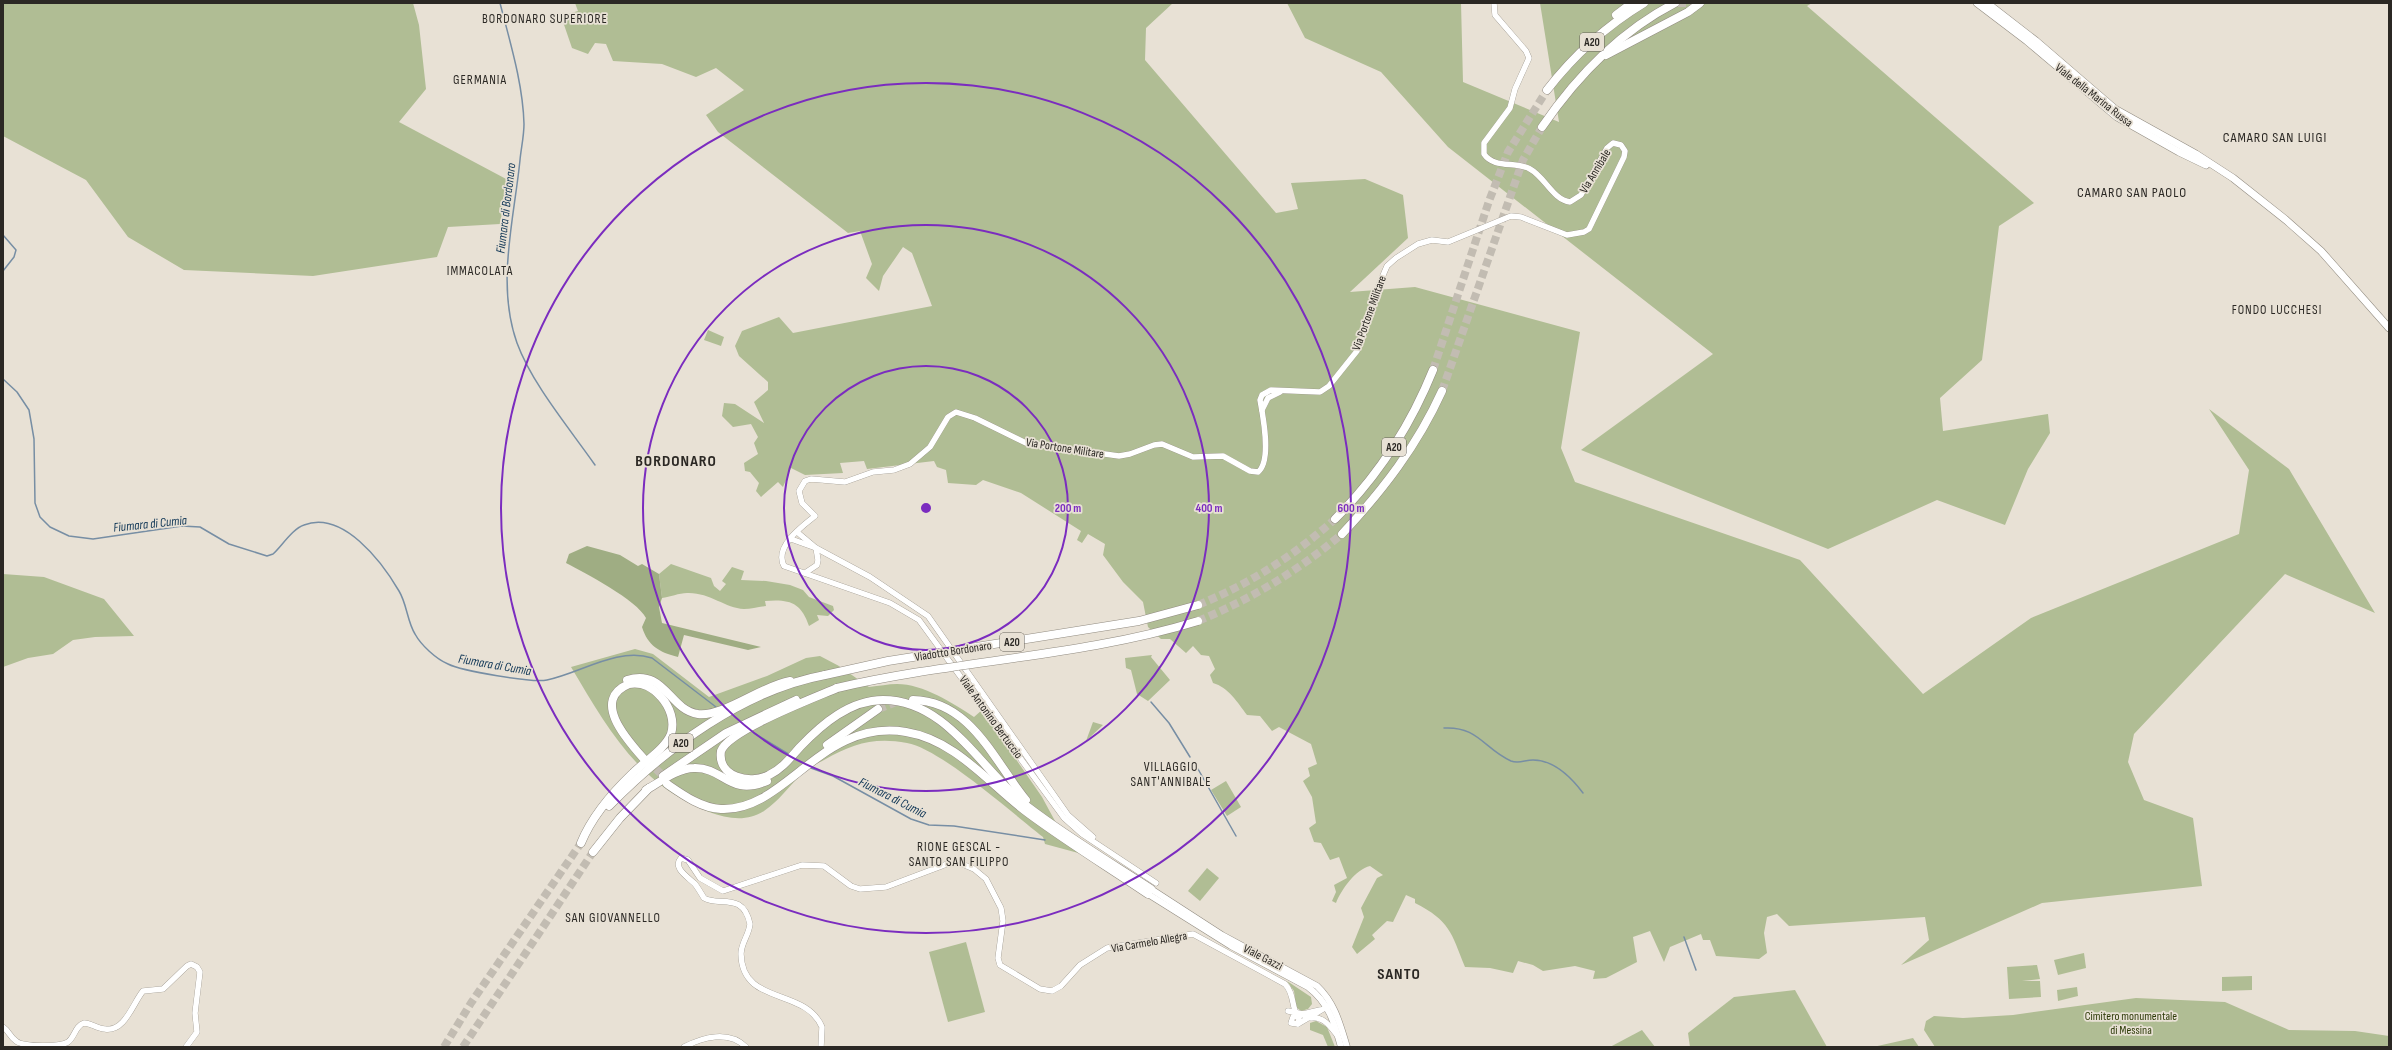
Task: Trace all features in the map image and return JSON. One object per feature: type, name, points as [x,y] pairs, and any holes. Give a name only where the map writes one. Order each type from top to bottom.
[{"type":"highway","name":"A20","points":[[1632,3],[1574,51],[1563,64],[1547,90],[1583,49],[1616,22],[1644,3]]},
{"type":"highway","name":"A20","points":[[1542,127],[1561,99],[1596,60],[1635,27],[1675,3]]},
{"type":"highway","points":[[1596,60],[1688,12],[1700,3]]},
{"type":"highway","name":"A20","points":[[1338,516],[1364,488],[1394,447],[1417,407],[1433,370]]},
{"type":"highway","name":"A20","points":[[1342,534],[1375,498],[1402,463],[1420,436],[1442,391]]},
{"type":"highway","name":"Viadotto Bordonaro","points":[[807,678],[888,661],[1139,621],[1198,605]]},
{"type":"highway","name":"Viadotto Bordonaro","points":[[837,688],[890,676],[1143,636],[1198,621]]},
{"type":"highway","name":"A20","points":[[639,678],[652,680],[665,689],[684,708],[701,714],[719,710],[769,686],[807,678],[755,700],[716,720],[672,749],[637,778],[609,806],[581,843],[588,826],[606,803],[632,773],[664,744],[671,734],[673,719],[664,700],[648,686],[629,684],[617,694],[613,701],[613,714],[624,736],[642,760],[621,738],[609,714],[611,696],[618,686],[627,680],[639,678]]},
{"type":"highway","name":"A20","points":[[593,852],[620,818],[646,790],[676,765],[742,724],[786,704],[837,688]]},
{"type":"highway","points":[[837,688],[774,716],[730,739],[721,751],[723,765],[730,773],[740,778],[749,780],[763,778],[780,768],[813,734],[835,717],[862,704],[877,700],[896,701],[917,708],[939,721],[958,738],[1014,795],[1050,821],[1152,889]]},
{"type":"highway","points":[[913,700],[938,703],[966,721],[981,737],[1026,800],[1050,821]]},
{"type":"highway","points":[[646,790],[683,770],[692,768],[708,770],[738,786],[748,787],[759,785],[782,771],[818,733],[837,719],[864,707],[890,704],[916,711],[944,729],[1028,813]]},
{"type":"highway","points":[[878,709],[769,790],[746,802],[728,805],[710,804],[691,796],[668,783],[690,798],[709,807],[728,809],[741,806],[766,795],[840,743],[869,733],[895,731],[923,736],[948,748],[1028,813],[1152,889]]},
{"type":"main road","name":"Viale della Marina Russa","points":[[1977,3],[2027,41],[2122,120],[2193,160],[2222,171]]},
{"type":"main road","name":"Viale della Marina Russa","points":[[1987,3],[2121,112],[2196,154],[2222,171],[2280,215],[2321,251],[2389,328]]},
{"type":"main road","name":"Viale Gazzi","points":[[1152,889],[1222,935],[1313,983],[1332,1015],[1341,1047]]},
{"type":"main road","name":"Viale Gazzi","points":[[1327,1007],[1347,1047]]},
{"type":"street","name":"Via Annibale","points":[[1437,240],[1448,242],[1511,216],[1521,217],[1564,234],[1586,231],[1625,154],[1621,145],[1613,143],[1610,145],[1581,195],[1570,202],[1562,200],[1529,168],[1493,162],[1487,158],[1483,150],[1484,143],[1510,108],[1516,85],[1529,58],[1526,51],[1495,15],[1494,3]]},
{"type":"street","name":"Via Portone Militare","points":[[797,532],[815,516],[802,503],[799,497],[800,488],[805,481],[818,478],[845,482],[876,471],[894,470],[907,466],[919,458],[930,447],[946,420],[952,413],[963,413],[1031,444],[1113,456],[1130,454],[1154,445],[1162,444],[1193,457],[1213,455],[1223,456],[1255,472],[1262,469],[1265,460],[1262,410],[1271,396],[1284,391],[1320,392],[1333,382],[1357,351],[1378,287],[1390,262],[1422,242],[1437,240]]},
{"type":"street","points":[[804,573],[817,566],[816,548],[797,532],[790,539],[816,548]]},
{"type":"street","name":"Viale Antonino Bertuccio","points":[[790,539],[782,553],[784,566],[895,605],[919,620],[1064,818],[1082,834],[1140,871]]},
{"type":"street","name":"Viale Antonino Bertuccio","points":[[816,548],[880,583],[920,609],[931,620],[956,659],[1070,818],[1085,831],[1140,871]]},
{"type":"street","name":"Via Carmelo Allegra","points":[[821,1047],[822,1027],[810,1010],[756,986],[747,977],[741,952],[750,924],[744,910],[731,902],[704,898],[696,886],[679,868],[678,863],[681,858],[688,860],[700,878],[723,891],[802,865],[824,866],[851,886],[860,889],[886,887],[947,864],[966,865],[977,871],[986,879],[1001,908],[1003,921],[998,958],[1002,967],[1046,991],[1058,989],[1071,973],[1087,960],[1107,948],[1193,934],[1274,977],[1290,990]]},
{"type":"street","points":[[1140,871],[1152,889]]},
{"type":"street","points":[[3,1028],[16,1041],[32,1046],[66,1043],[73,1037],[79,1026],[84,1023],[103,1029],[111,1029],[131,1011],[143,991],[163,989],[191,964],[198,967],[200,972],[195,1013],[198,1032],[186,1047]]},
{"type":"street","points":[[1290,990],[1288,1011],[1293,1024],[1298,1024],[1308,1016],[1327,1007]]},
{"type":"street","points":[[1290,990],[1296,1015],[1300,1020],[1298,1024]]},
{"type":"street","points":[[1288,1011],[1296,1015],[1320,1019],[1326,1022],[1338,1036]]},
{"type":"street","points":[[1291,1020],[1296,1015]]},
{"type":"street","points":[[684,1047],[710,1037],[731,1038],[746,1047]]},
{"type":"green space","points":[[3,3],[413,3],[419,25],[426,89],[399,122],[508,180],[500,224],[448,227],[437,257],[313,276],[184,270],[128,237],[86,180],[3,136]]},
{"type":"green space","points":[[575,3],[1173,3],[1146,28],[1145,60],[1276,213],[1298,209],[1291,183],[1365,179],[1403,195],[1408,238],[1350,292],[1415,287],[1580,332],[1561,448],[1575,482],[1800,560],[1923,694],[2031,618],[2239,534],[2249,470],[2209,409],[2289,469],[2375,613],[2285,574],[2134,734],[2128,762],[2144,800],[2193,818],[2202,886],[2042,903],[1901,965],[1929,940],[1925,917],[1789,926],[1777,914],[1767,917],[1764,933],[1767,953],[1759,959],[1716,956],[1710,940],[1703,940],[1701,934],[1670,947],[1664,962],[1650,931],[1633,937],[1637,962],[1606,978],[1593,979],[1595,971],[1575,966],[1543,971],[1533,965],[1518,961],[1513,973],[1490,968],[1465,967],[1452,936],[1443,922],[1427,909],[1415,903],[1415,899],[1406,895],[1393,922],[1387,921],[1372,935],[1375,939],[1357,954],[1352,947],[1364,917],[1361,908],[1377,878],[1383,875],[1370,866],[1359,871],[1341,892],[1336,903],[1332,901],[1336,892],[1334,885],[1347,878],[1339,857],[1330,860],[1321,843],[1314,842],[1309,828],[1316,823],[1312,797],[1303,781],[1310,776],[1308,768],[1317,764],[1311,744],[1279,727],[1272,731],[1260,716],[1247,715],[1228,692],[1213,683],[1210,675],[1215,669],[1209,656],[1201,655],[1193,646],[1186,653],[1170,639],[1161,639],[1148,627],[1143,602],[1123,582],[1103,555],[1105,544],[1088,534],[1082,543],[1077,540],[1081,531],[1021,493],[983,480],[976,485],[948,483],[946,470],[937,467],[934,461],[867,469],[864,461],[840,463],[843,473],[805,475],[791,468],[783,487],[778,482],[761,497],[756,491],[759,483],[750,472],[745,471],[744,463],[758,454],[754,443],[758,437],[751,424],[733,427],[722,416],[724,403],[735,404],[764,423],[754,402],[768,390],[768,382],[739,356],[735,346],[742,331],[779,317],[793,333],[932,306],[912,253],[903,247],[883,276],[879,291],[866,278],[872,264],[860,231],[848,233],[718,132],[706,115],[744,90],[716,68],[696,77],[662,64],[613,61],[606,44],[595,43],[588,54],[572,48],[561,16],[578,11]]},
{"type":"green space","points":[[1287,3],[1461,3],[1463,82],[1559,122],[1540,3],[1812,3],[1807,6],[2034,203],[1999,226],[1982,360],[1940,398],[1943,431],[2048,414],[2050,433],[2028,469],[2005,525],[1937,500],[1828,549],[1581,450],[1713,354],[1448,147],[1381,72],[1305,38]]},
{"type":"green space","points":[[708,330],[724,337],[721,346],[704,340]]},
{"type":"green space","points":[[587,546],[620,555],[638,566],[642,564],[659,574],[662,598],[659,607],[662,623],[761,647],[748,650],[684,635],[678,657],[665,653],[651,644],[644,634],[642,627],[646,618],[641,611],[622,595],[566,563],[569,554]]},
{"type":"green space","points":[[671,564],[711,578],[714,586],[720,591],[726,584],[722,581],[732,567],[744,571],[741,580],[766,581],[790,585],[803,590],[809,597],[833,606],[834,610],[828,616],[817,615],[819,620],[809,626],[806,618],[798,607],[787,602],[765,601],[766,606],[744,609],[730,606],[710,597],[695,593],[684,593],[662,598],[659,574]]},
{"type":"green space","points":[[3,574],[44,577],[104,599],[134,636],[95,637],[73,640],[53,654],[28,658],[3,667]]},
{"type":"green space","points":[[635,649],[653,654],[709,697],[767,676],[806,658],[820,656],[839,666],[869,687],[894,684],[917,687],[937,695],[974,717],[982,710],[1042,797],[1055,821],[1049,832],[1082,854],[1045,844],[1043,837],[957,769],[921,748],[895,741],[864,743],[834,754],[803,773],[774,803],[764,811],[751,817],[730,818],[709,812],[684,801],[663,787],[644,771],[628,753],[598,712],[571,667]]},
{"type":"green space","points":[[1152,655],[1151,657],[1170,680],[1148,701],[1137,694],[1131,670],[1126,668],[1125,658]]},
{"type":"green space","points":[[1093,722],[1103,725],[1086,741]]},
{"type":"green space","points":[[1226,781],[1241,807],[1227,816],[1211,790]]},
{"type":"green space","points":[[1207,868],[1219,878],[1200,901],[1188,891]]},
{"type":"green space","points":[[966,942],[985,1012],[948,1022],[929,952]]},
{"type":"green space","points":[[2084,953],[2086,968],[2058,975],[2054,960]]},
{"type":"green space","points":[[2037,965],[2040,979],[2022,981],[2040,981],[2041,997],[2009,999],[2007,967]]},
{"type":"green space","points":[[2252,976],[2252,990],[2222,991],[2222,977]]},
{"type":"green space","points":[[1287,981],[1311,997],[1312,1004],[1308,1009],[1301,1011],[1296,1007],[1294,991]]},
{"type":"green space","points":[[2077,987],[2078,996],[2058,1001],[2057,990]]},
{"type":"green space","points":[[1795,990],[1827,1047],[1690,1047],[1688,1033],[1734,997]]},
{"type":"green space","name":"Cimitero monumentale di Messina","points":[[2136,998],[2225,1002],[2289,1030],[2355,1031],[2389,1036],[2389,1047],[1935,1047],[1924,1030],[1926,1021],[1934,1016],[1963,1018],[2013,1015]]},
{"type":"green space","points":[[1316,1021],[1327,1027],[1335,1047],[1328,1047],[1323,1035],[1310,1030],[1310,1023]]},
{"type":"green space","points":[[1642,1030],[1655,1047],[1610,1047]]},
{"type":"green space","points":[[1913,1038],[1919,1047],[1873,1047]]},
{"type":"waterway","name":"Fiumara di Bordonaro","points":[[500,3],[519,78],[524,124],[508,252],[507,275],[511,321],[517,343],[532,374],[552,406],[595,465]]},
{"type":"waterway","name":"Fiumara di Cumia","points":[[3,235],[16,250],[14,257],[3,271]]},
{"type":"waterway","name":"Fiumara di Cumia","points":[[3,379],[17,392],[29,410],[34,439],[35,503],[40,517],[50,527],[69,536],[93,539],[182,526],[200,527],[229,544],[267,556],[273,554],[295,530],[304,525],[319,522],[333,525],[347,532],[372,553],[392,579],[402,596],[412,629],[425,647],[443,662],[456,667],[482,673],[527,680],[547,680],[560,677],[612,658],[626,656],[652,658],[716,707]]},
{"type":"waterway","points":[[1151,702],[1169,723],[1190,757]]},
{"type":"waterway","points":[[1444,728],[1456,728],[1473,734],[1511,761],[1519,762],[1533,760],[1555,766],[1573,781],[1583,793]]},
{"type":"waterway","name":"Fiumara di Cumia","points":[[754,733],[790,755]]},
{"type":"waterway","name":"Fiumara di Cumia","points":[[811,768],[833,776],[911,819],[929,825],[954,826],[1045,840]]},
{"type":"waterway","points":[[1198,769],[1236,836]]},
{"type":"waterway","points":[[1684,937],[1696,970]]},
{"type":"tunnel","points":[[1678,3],[1698,3]]},
{"type":"tunnel","points":[[1433,370],[1489,201],[1508,152],[1547,90]]},
{"type":"tunnel","points":[[1442,391],[1523,160],[1542,127]]},
{"type":"tunnel","points":[[1198,605],[1235,588],[1270,568],[1303,545],[1335,519]]},
{"type":"tunnel","points":[[1198,621],[1255,594],[1291,572],[1342,534]]},
{"type":"tunnel","points":[[878,709],[899,701]]},
{"type":"tunnel","points":[[647,761],[668,780]]},
{"type":"tunnel","points":[[444,1047],[471,1003],[581,843]]},
{"type":"tunnel","points":[[463,1047],[593,852]]},
{"type":"district","name":"BORDONARO SUPERIORE","points":[[545,18]]},
{"type":"district","name":"GERMANIA","points":[[480,79]]},
{"type":"district","name":"CAMARO SAN LUIGI","points":[[2275,137]]},
{"type":"district","name":"CAMARO SAN PAOLO","points":[[2132,192]]},
{"type":"district","name":"IMMACOLATA","points":[[480,270]]},
{"type":"district","name":"FONDO LUCCHESI","points":[[2277,309]]},
{"type":"district","name":"BORDONARO","points":[[676,460]]},
{"type":"district","name":"VILLAGGIO SANT'ANNIBALE","points":[[1171,774]]},
{"type":"district","name":"RIONE GESCAL - SANTO SAN FILIPPO","points":[[959,854]]},
{"type":"district","name":"SAN GIOVANNELLO","points":[[613,917]]},
{"type":"district","name":"SANTO","points":[[1399,973]]}]
